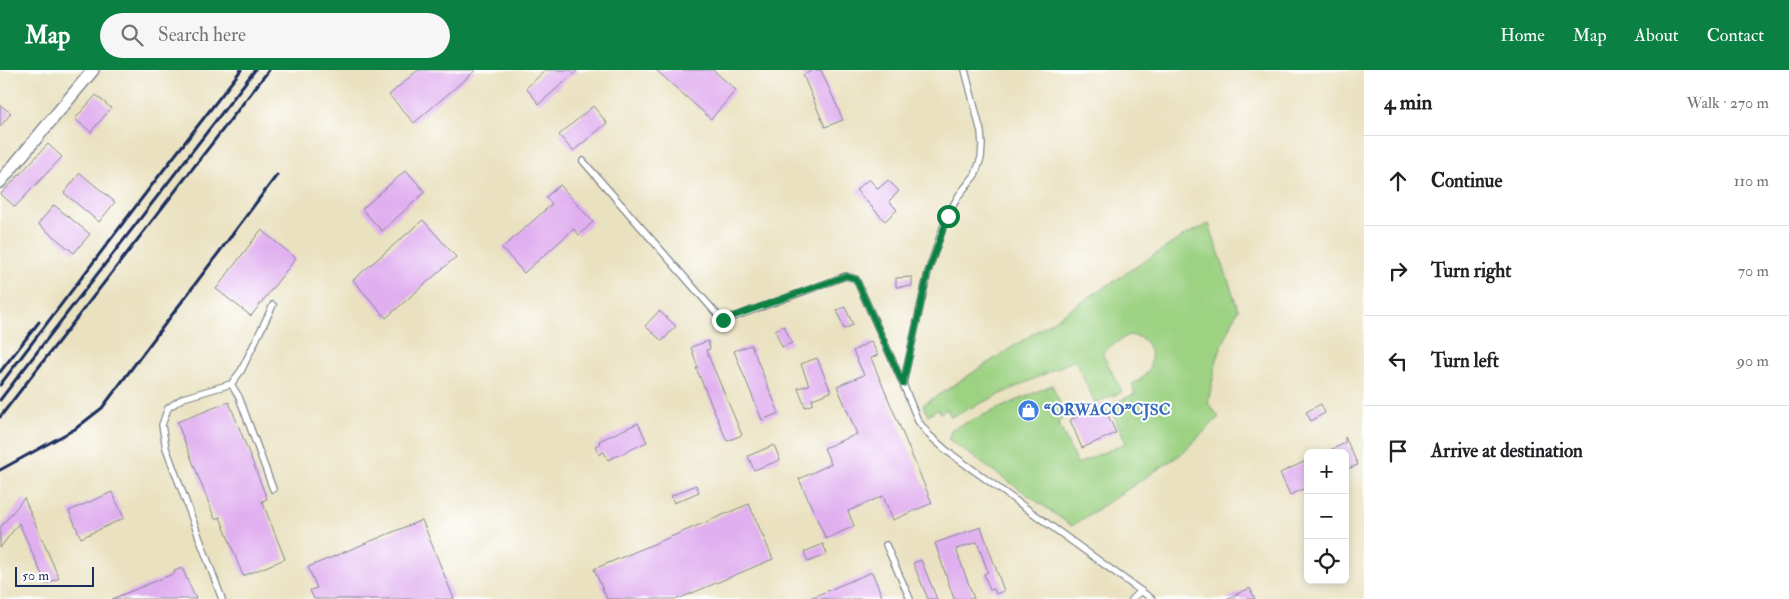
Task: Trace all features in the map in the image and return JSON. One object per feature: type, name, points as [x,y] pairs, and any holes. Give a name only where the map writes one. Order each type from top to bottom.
[{"type":"street","points":[[0,182],[93,70]]},
{"type":"lane","points":[[903,384],[928,272],[948,216],[959,195],[975,175],[981,158],[981,132],[965,70]]},
{"type":"lane","points":[[583,161],[723,320],[846,276],[856,279],[918,421],[929,434],[947,451],[1152,599]]},
{"type":"lane","points":[[222,599],[166,448],[162,425],[168,408],[183,398],[231,384],[242,371],[273,305]]},
{"type":"lane","points":[[231,384],[239,397],[273,489]]},
{"type":"lane","points":[[886,545],[910,599]]},
{"type":"lane","points":[[1132,599],[1141,592]]},
{"type":"green space","points":[[1209,224],[1238,309],[1218,355],[1208,403],[1219,417],[1181,454],[1072,526],[948,439],[952,429],[1052,385],[1065,416],[1058,422],[1077,464],[1126,443],[1109,405],[1135,394],[1132,384],[1145,375],[1151,361],[1150,350],[1145,341],[1140,337],[1129,335],[1102,353],[1122,392],[1095,403],[1075,360],[951,417],[947,409],[940,413],[938,409],[928,415],[923,405],[1185,235]]},
{"type":"building","points":[[418,70],[476,70],[414,123],[389,95]]},
{"type":"building","points":[[546,70],[578,70],[539,104],[526,88]]},
{"type":"building","points":[[656,70],[713,70],[736,90],[711,119]]},
{"type":"building","points":[[813,70],[821,70],[843,120],[825,127],[803,75]]},
{"type":"building","points":[[96,95],[111,108],[91,132],[75,119]]},
{"type":"building","points":[[0,105],[11,113],[0,127]]},
{"type":"building","points":[[593,106],[607,123],[573,151],[559,135]]},
{"type":"building","points":[[48,144],[62,157],[15,207],[1,194]]},
{"type":"building","points":[[406,170],[425,192],[382,231],[362,209]]},
{"type":"building","points":[[80,173],[115,202],[99,222],[64,193]]},
{"type":"building","points":[[869,179],[878,189],[888,180],[899,191],[889,201],[897,210],[885,221],[856,190]]},
{"type":"building","points":[[560,185],[593,222],[579,235],[574,229],[524,273],[502,248],[552,204],[546,197]]},
{"type":"building","points":[[54,205],[90,234],[74,253],[38,224]]},
{"type":"building","points":[[423,220],[456,257],[386,318],[353,280]]},
{"type":"building","points":[[261,230],[296,258],[251,316],[216,289]]},
{"type":"building","points":[[912,277],[912,286],[896,287],[896,278]]},
{"type":"building","points":[[845,307],[853,325],[844,329],[837,310]]},
{"type":"building","points":[[659,311],[676,326],[662,341],[645,326]]},
{"type":"building","points":[[784,326],[792,343],[782,347],[775,330]]},
{"type":"building","points":[[708,341],[710,349],[706,350],[742,435],[727,441],[696,368],[698,368],[691,347]]},
{"type":"building","points":[[871,341],[878,355],[871,358],[932,503],[893,520],[883,496],[848,511],[854,526],[826,539],[799,479],[831,464],[824,448],[857,434],[837,386],[864,375],[853,351]]},
{"type":"building","points":[[751,345],[779,413],[762,420],[734,351]]},
{"type":"building","points":[[817,358],[831,392],[812,399],[813,404],[805,407],[798,388],[809,385],[801,364]]},
{"type":"building","points":[[229,402],[267,499],[262,501],[285,559],[243,576],[220,517],[215,519],[177,422]]},
{"type":"building","points":[[1103,404],[1116,433],[1082,448],[1070,420],[1078,416],[1075,411],[1085,407],[1087,412]]},
{"type":"building","points":[[1321,404],[1325,413],[1311,421],[1306,412]]},
{"type":"building","points":[[638,423],[647,442],[608,460],[604,452],[599,455],[595,446],[600,444],[599,441]]},
{"type":"building","points":[[1345,437],[1358,465],[1349,468],[1349,449],[1332,449],[1345,443]]},
{"type":"building","points":[[774,445],[780,460],[754,470],[748,456]]},
{"type":"building","points":[[1304,462],[1304,489],[1290,495],[1280,473]]},
{"type":"building","points":[[696,485],[699,492],[674,503],[671,496]]},
{"type":"building","points":[[112,492],[124,518],[81,538],[69,511]]},
{"type":"building","points":[[24,498],[59,578],[46,584],[19,523],[0,548],[0,528]]},
{"type":"building","points":[[749,504],[773,559],[678,599],[607,599],[594,569]]},
{"type":"building","points":[[422,520],[454,599],[314,599],[310,590],[317,588],[308,567]]},
{"type":"building","points":[[981,527],[1004,591],[996,594],[994,589],[990,590],[984,574],[988,572],[977,542],[956,549],[974,599],[954,599],[935,543]]},
{"type":"building","points":[[823,544],[827,554],[808,562],[804,552]]},
{"type":"building","points":[[921,560],[937,599],[928,599],[913,563]]},
{"type":"building","points":[[182,568],[196,599],[112,599],[175,573],[174,571]]},
{"type":"building","points":[[872,572],[883,599],[808,599]]},
{"type":"building","points":[[1250,588],[1255,599],[1226,599]]},
{"type":"railway","points":[[0,385],[241,70]]},
{"type":"railway","points":[[0,400],[255,70]]},
{"type":"railway","points":[[0,417],[269,70]]},
{"type":"railway","points":[[0,470],[75,429],[102,408],[277,175]]},
{"type":"railway","points":[[0,372],[39,322]]},
{"type":"place","name":"“ORWACO”CJSC","points":[[1028,410]]},
{"type":"route","points":[[723,320],[846,276],[856,279],[903,384],[928,272],[948,216]]}]
